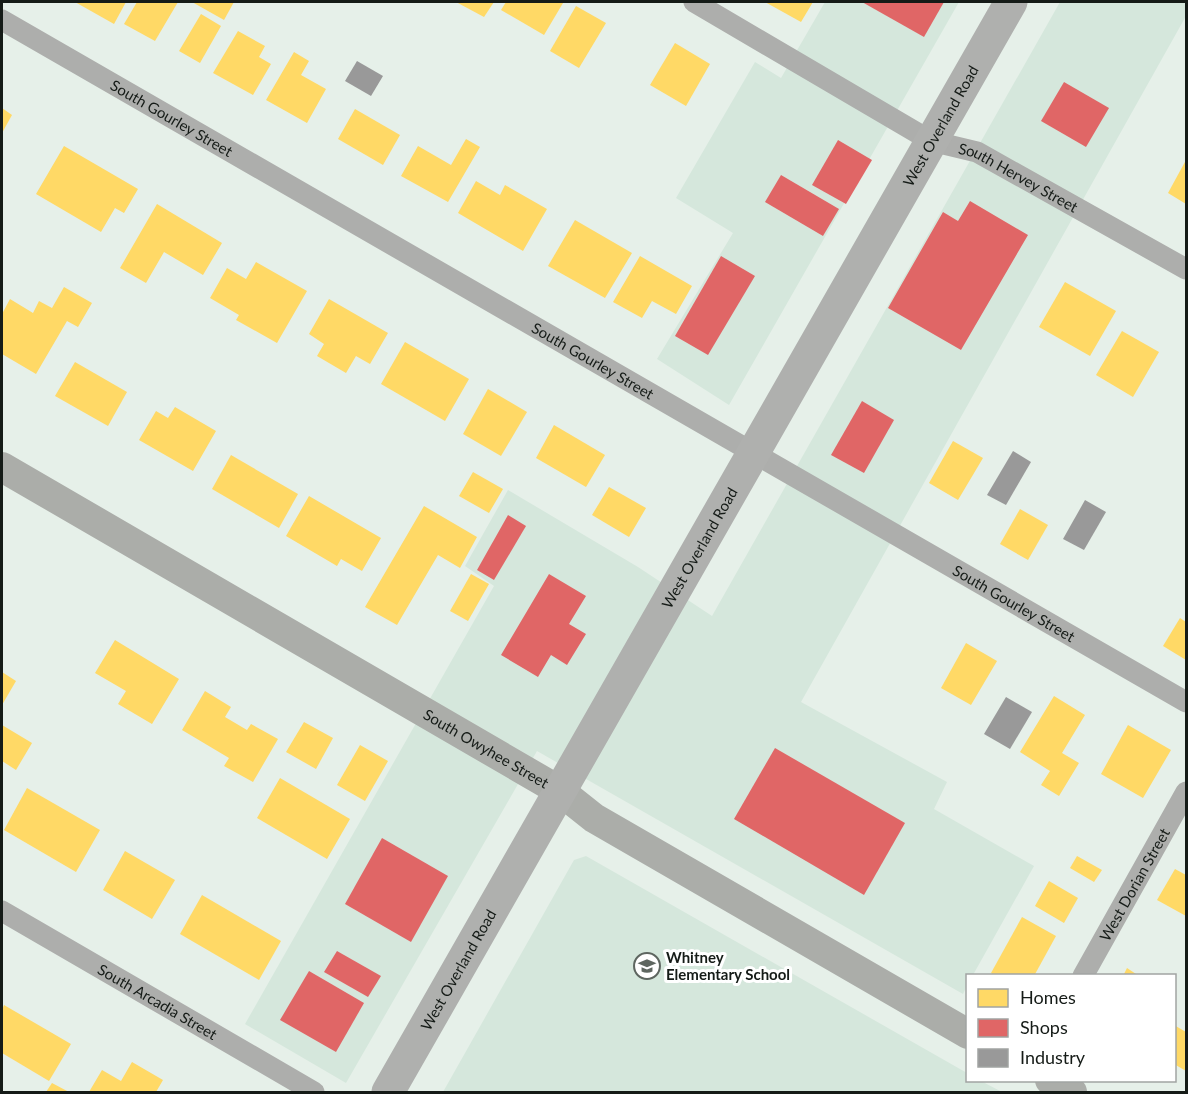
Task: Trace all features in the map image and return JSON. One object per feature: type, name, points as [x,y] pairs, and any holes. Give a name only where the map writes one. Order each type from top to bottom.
[{"type":"main road","name":"West Overland Road","points":[[388,1092],[1011,2]]},
{"type":"street","name":"South Hervey Street","points":[[694,2],[931,141],[977,152],[1186,269]]},
{"type":"street","name":"South Gourley Street","points":[[2,20],[1186,702]]},
{"type":"street","name":"South Owyhee Street","points":[[2,467],[560,790],[594,818],[966,1033]]},
{"type":"street","name":"West Dorian Street","points":[[1084,974],[1186,792]]},
{"type":"street","name":"South Arcadia Street","points":[[2,911],[314,1092]]},
{"type":"street","points":[[1054,1082],[1072,1092]]},
{"type":"shaded area","points":[[825,2],[959,2],[729,405],[657,359],[733,233],[676,198],[755,62],[781,78]]},
{"type":"shaded area","points":[[1060,2],[1186,2],[1186,16],[801,702],[947,782],[934,809],[1034,866],[974,974],[966,974],[966,988],[963,994],[537,751],[346,1083],[245,1024],[494,586],[465,566],[508,490],[638,567],[712,616]]},
{"type":"shaded area","name":"Whitney Elementary School","points":[[586,856],[966,1072],[966,1082],[983,1082],[1002,1092],[443,1092],[574,860]]},
{"type":"building: Homes","points":[[75,2],[126,2],[114,24]]},
{"type":"building: Homes","points":[[137,2],[178,2],[155,41],[124,24]]},
{"type":"building: Homes","points":[[192,2],[234,2],[224,20]]},
{"type":"building: Homes","points":[[456,2],[494,2],[484,17]]},
{"type":"building: Homes","points":[[506,2],[563,3],[544,35],[501,10]]},
{"type":"building: Homes","points":[[765,2],[813,2],[801,22]]},
{"type":"building: Homes","points":[[576,6],[606,23],[579,68],[550,51]]},
{"type":"building: Homes","points":[[201,14],[221,26],[200,63],[179,51]]},
{"type":"building: Homes","points":[[238,31],[265,46],[259,57],[271,64],[253,95],[213,73]]},
{"type":"building: Homes","points":[[675,43],[710,64],[686,106],[650,85]]},
{"type":"building: Homes","points":[[294,52],[309,61],[301,75],[326,89],[307,123],[266,100]]},
{"type":"building: Homes","points":[[2,108],[12,115],[2,133]]},
{"type":"building: Homes","points":[[355,109],[400,135],[383,165],[338,139]]},
{"type":"building: Homes","points":[[466,139],[480,147],[448,202],[401,176],[418,146],[451,165]]},
{"type":"building: Homes","points":[[64,146],[138,189],[124,213],[115,208],[101,232],[36,194]]},
{"type":"building: Homes","points":[[1186,160],[1186,204],[1168,193]]},
{"type":"building: Homes","points":[[476,181],[500,195],[505,185],[547,209],[523,251],[458,213]]},
{"type":"building: Homes","points":[[157,204],[222,243],[203,275],[164,252],[146,283],[120,268]]},
{"type":"building: Homes","points":[[575,220],[632,253],[605,298],[548,266]]},
{"type":"building: Homes","points":[[640,256],[692,286],[676,314],[652,301],[642,318],[613,302]]},
{"type":"building: Homes","points":[[256,262],[307,291],[277,343],[236,320],[239,315],[210,298],[227,268],[246,279]]},
{"type":"building: Homes","points":[[1065,282],[1116,311],[1090,356],[1039,327]]},
{"type":"building: Homes","points":[[64,287],[92,303],[78,327],[67,321],[36,374],[2,354],[2,314],[10,299],[33,313],[39,301],[52,308]]},
{"type":"building: Homes","points":[[329,299],[388,333],[370,364],[356,356],[346,373],[317,356],[324,344],[309,334]]},
{"type":"building: Homes","points":[[1122,331],[1159,352],[1133,397],[1096,375]]},
{"type":"building: Homes","points":[[405,342],[469,379],[445,421],[381,384]]},
{"type":"building: Homes","points":[[75,362],[127,392],[108,426],[55,396]]},
{"type":"building: Homes","points":[[488,389],[527,412],[501,456],[463,434]]},
{"type":"building: Homes","points":[[175,407],[216,431],[193,471],[139,440],[156,411],[168,418]]},
{"type":"building: Homes","points":[[554,425],[605,455],[586,487],[536,458]]},
{"type":"building: Homes","points":[[953,441],[983,458],[958,500],[929,483]]},
{"type":"building: Homes","points":[[231,455],[298,494],[279,528],[212,489]]},
{"type":"building: Homes","points":[[473,472],[503,489],[489,513],[459,496]]},
{"type":"building: Homes","points":[[609,487],[646,508],[629,537],[592,515]]},
{"type":"building: Homes","points":[[309,496],[381,538],[362,571],[341,559],[337,566],[286,536]]},
{"type":"building: Homes","points":[[424,506],[477,537],[460,568],[438,555],[397,625],[365,607]]},
{"type":"building: Homes","points":[[1020,509],[1048,525],[1028,560],[1000,544]]},
{"type":"building: Homes","points":[[471,574],[489,584],[468,621],[450,611]]},
{"type":"building: Homes","points":[[1180,618],[1186,622],[1186,660],[1163,646]]},
{"type":"building: Homes","points":[[115,640],[179,679],[152,724],[118,704],[126,691],[95,673]]},
{"type":"building: Homes","points":[[966,643],[997,661],[971,705],[941,688]]},
{"type":"building: Homes","points":[[2,672],[16,681],[2,705]]},
{"type":"building: Homes","points":[[205,691],[231,707],[225,717],[247,730],[251,724],[278,739],[253,782],[224,766],[229,758],[182,730]]},
{"type":"building: Homes","points":[[1054,696],[1085,715],[1062,753],[1079,763],[1059,796],[1041,785],[1050,771],[1020,752]]},
{"type":"building: Homes","points":[[304,722],[333,738],[316,769],[286,752]]},
{"type":"building: Homes","points":[[2,725],[32,743],[16,770],[2,761]]},
{"type":"building: Homes","points":[[1128,725],[1171,750],[1143,798],[1101,774]]},
{"type":"building: Homes","points":[[360,745],[388,761],[365,801],[337,785]]},
{"type":"building: Homes","points":[[280,778],[350,819],[327,859],[257,818]]},
{"type":"building: Homes","points":[[27,788],[100,830],[76,872],[4,830]]},
{"type":"building: Homes","points":[[125,851],[175,880],[152,919],[103,890]]},
{"type":"building: Homes","points":[[1077,856],[1102,870],[1094,882],[1070,868]]},
{"type":"building: Homes","points":[[1175,869],[1186,875],[1186,916],[1157,900]]},
{"type":"building: Homes","points":[[1049,881],[1078,898],[1064,923],[1035,906]]},
{"type":"building: Homes","points":[[202,895],[281,941],[259,980],[180,934]]},
{"type":"building: Homes","points":[[1022,917],[1056,936],[1035,974],[991,973]]},
{"type":"building: Homes","points":[[1127,968],[1136,974],[1124,974]]},
{"type":"building: Homes","points":[[4,1005],[71,1044],[49,1081],[2,1053]]},
{"type":"building: Homes","points":[[1176,1026],[1186,1032],[1186,1071],[1176,1065]]},
{"type":"building: Homes","points":[[132,1062],[163,1080],[156,1092],[89,1092],[102,1070],[121,1081]]},
{"type":"building: Homes","points":[[52,1083],[69,1092],[46,1092]]},
{"type":"building: Shops","points":[[862,2],[944,2],[924,37]]},
{"type":"building: Shops","points":[[1064,82],[1109,108],[1086,147],[1041,121]]},
{"type":"building: Shops","points":[[838,140],[872,160],[846,204],[812,185]]},
{"type":"building: Shops","points":[[781,175],[839,209],[823,236],[765,202]]},
{"type":"building: Shops","points":[[970,201],[1028,235],[961,350],[888,308],[943,212],[958,221]]},
{"type":"building: Shops","points":[[721,256],[755,276],[708,355],[675,336]]},
{"type":"building: Shops","points":[[862,401],[894,420],[864,473],[831,455]]},
{"type":"building: Shops","points":[[508,515],[526,526],[494,580],[477,570]]},
{"type":"building: Shops","points":[[549,574],[586,596],[569,624],[586,634],[567,665],[551,655],[538,677],[501,655]]},
{"type":"building: Shops","points":[[775,748],[905,823],[864,895],[734,819]]},
{"type":"building: Shops","points":[[382,838],[448,876],[411,942],[345,904]]},
{"type":"building: Shops","points":[[337,951],[381,976],[368,997],[324,972]]},
{"type":"building: Shops","points":[[309,971],[364,1003],[336,1052],[280,1020]]},
{"type":"building: Industry","points":[[357,61],[383,76],[371,96],[345,81]]},
{"type":"building: Industry","points":[[1013,451],[1031,462],[1006,505],[987,495]]},
{"type":"building: Industry","points":[[1085,500],[1106,512],[1084,550],[1063,539]]},
{"type":"building: Industry","points":[[1006,697],[1032,712],[1010,749],[984,734]]},
{"type":"place","name":"Whitney Elementary School","points":[[647,966]]}]
